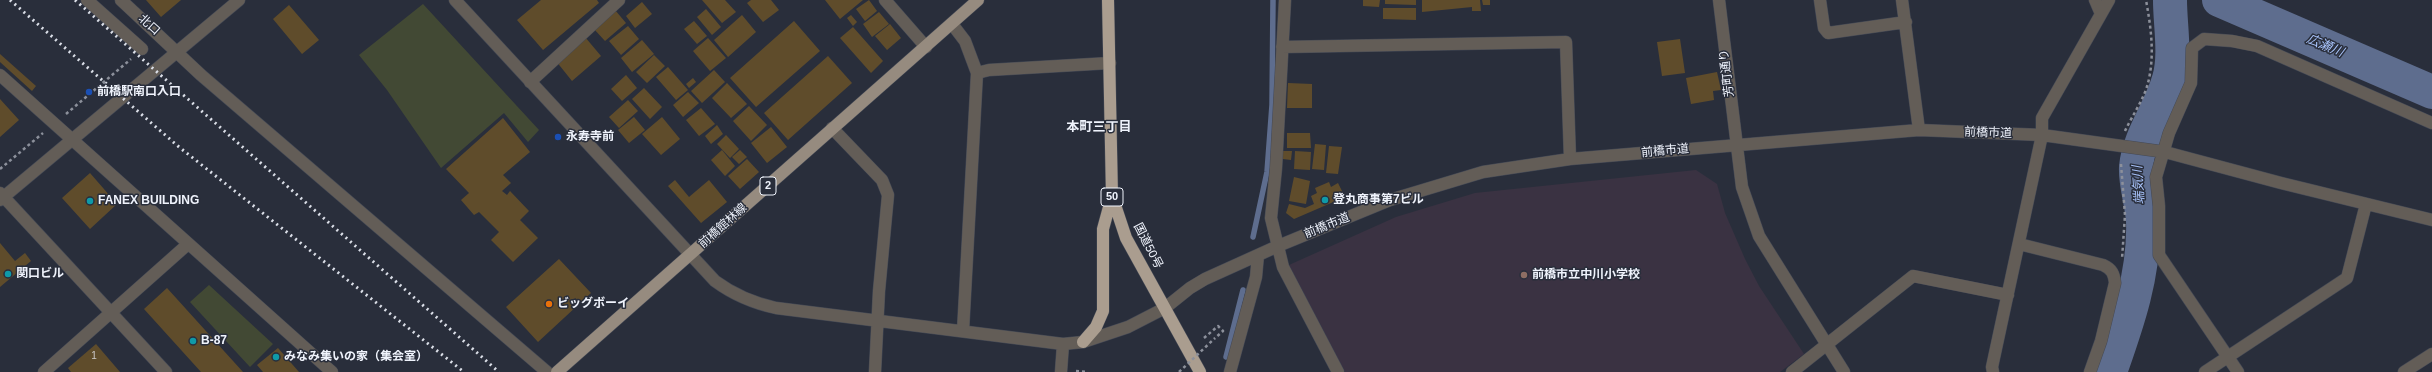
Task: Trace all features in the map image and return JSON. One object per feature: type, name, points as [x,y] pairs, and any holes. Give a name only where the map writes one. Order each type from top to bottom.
[{"type":"highway","name":"国道50号","points":[[1108,0],[1112,196],[1126,238],[1200,372]]},
{"type":"highway","points":[[1083,342],[1096,327],[1103,311],[1103,229],[1112,196]]},
{"type":"main road","name":"前橋館林線","points":[[557,372],[978,0]]},
{"type":"street","points":[[88,0],[142,49]]},
{"type":"street","name":"北口","points":[[121,0],[201,75],[547,372]]},
{"type":"street","points":[[166,372],[1,197],[73,140],[176,51],[239,0]]},
{"type":"street","name":"前橋市道","points":[[455,0],[715,281],[729,291],[759,305],[1062,344],[1083,342],[1128,327],[1165,308],[1190,288],[1205,279],[1278,246],[1390,200],[1483,172],[1570,159],[1919,130],[2042,135],[2165,152],[2432,220]]},
{"type":"street","points":[[530,82],[619,0]]},
{"type":"street","points":[[885,0],[926,47]]},
{"type":"street","points":[[1285,0],[1276,168],[1270,218],[1283,267],[1338,372]]},
{"type":"street","name":"芳町通り","points":[[1718,0],[1742,187],[1759,236],[1825,344],[1844,372]]},
{"type":"street","points":[[1820,0],[1824,28],[1828,33],[1906,22]]},
{"type":"street","points":[[1902,0],[1919,130]]},
{"type":"street","points":[[2095,0],[2101,14]]},
{"type":"street","points":[[1993,372],[1992,367],[2042,135],[2042,118],[2109,0]]},
{"type":"street","points":[[952,24],[965,41],[977,73],[963,331]]},
{"type":"street","points":[[2238,372],[2159,255],[2159,206],[2156,177],[2165,152],[2169,133],[2191,84],[2192,48],[2204,39],[2232,41],[2257,46],[2432,123]]},
{"type":"street","points":[[1282,47],[1566,42],[1570,159]]},
{"type":"street","points":[[977,73],[990,70],[1110,63]]},
{"type":"street","points":[[0,75],[332,372]]},
{"type":"street","points":[[832,128],[882,180],[888,195],[877,321],[875,372]]},
{"type":"street","points":[[2206,372],[2347,278],[2366,204]]},
{"type":"street","points":[[44,372],[57,368],[111,313],[188,244]]},
{"type":"street","points":[[2019,244],[2103,265],[2109,268],[2114,274],[2115,284],[2101,341],[2090,372]]},
{"type":"street","points":[[1230,372],[1256,277],[1258,255]]},
{"type":"street","points":[[1792,372],[1825,344],[1913,276],[2008,295]]},
{"type":"street","points":[[1061,372],[1062,344]]},
{"type":"street","points":[[2404,372],[2432,354]]},
{"type":"path","points":[[2125,131],[2148,85],[2153,59],[2151,26],[2146,0]]},
{"type":"path","points":[[63,117],[142,49]]},
{"type":"path","points":[[0,169],[45,132]]},
{"type":"path","points":[[2114,274],[2120,268],[2123,251],[2125,215],[2121,164]]},
{"type":"path","points":[[1180,372],[1223,331],[1218,326],[1204,338]]},
{"type":"shaded area","name":"前橋市立中川小学校","points":[[1696,170],[1717,184],[1725,213],[1745,259],[1759,286],[1804,354],[1780,372],[1345,372],[1289,265],[1396,217],[1475,193]]},
{"type":"green space","points":[[423,4],[539,130],[528,142],[504,113],[441,168],[387,90],[359,55]]},
{"type":"green space","points":[[209,285],[273,344],[250,367],[190,302]]},
{"type":"building","points":[[146,0],[181,0],[161,17]]},
{"type":"building","points":[[541,0],[597,0],[599,3],[543,50],[517,20]]},
{"type":"building","points":[[702,0],[725,0],[736,12],[722,23]]},
{"type":"building","points":[[751,0],[771,0],[779,10],[763,22],[747,3]]},
{"type":"building","points":[[825,0],[863,0],[840,19]]},
{"type":"building","points":[[869,0],[877,11],[865,21],[856,9]]},
{"type":"building","points":[[1363,0],[1380,0],[1379,7],[1363,6]]},
{"type":"building","points":[[1385,0],[1416,0],[1416,5],[1385,4]]},
{"type":"building","points":[[1422,0],[1480,0],[1481,11],[1472,11],[1472,7],[1422,12]]},
{"type":"building","points":[[1482,0],[1490,0],[1490,5],[1483,5]]},
{"type":"building","points":[[642,2],[652,14],[635,28],[626,16]]},
{"type":"building","points":[[289,5],[319,40],[302,54],[273,19]]},
{"type":"building","points":[[1383,8],[1416,8],[1416,20],[1383,19]]},
{"type":"building","points":[[706,9],[721,27],[712,35],[697,17]]},
{"type":"building","points":[[615,10],[626,23],[605,41],[594,29]]},
{"type":"building","points":[[879,12],[889,24],[872,37],[863,24]]},
{"type":"building","points":[[742,15],[756,32],[728,57],[714,40]]},
{"type":"building","points":[[851,15],[857,22],[853,26],[847,18]]},
{"type":"building","points":[[694,21],[707,36],[697,44],[684,29]]},
{"type":"building","points":[[794,21],[820,51],[756,107],[730,78]]},
{"type":"building","points":[[890,24],[901,38],[887,50],[875,36]]},
{"type":"building","points":[[628,26],[639,39],[621,55],[609,41]]},
{"type":"building","points":[[853,27],[883,61],[871,73],[840,38]]},
{"type":"building","points":[[585,37],[601,56],[572,81],[556,61]]},
{"type":"building","points":[[708,38],[726,58],[710,71],[693,51]]},
{"type":"building","points":[[1680,39],[1685,73],[1662,76],[1657,42]]},
{"type":"building","points":[[642,40],[654,54],[632,72],[621,58]]},
{"type":"building","points":[[0,54],[36,86],[32,91],[0,62]]},
{"type":"building","points":[[654,55],[665,66],[647,83],[636,72]]},
{"type":"building","points":[[828,56],[852,83],[788,140],[764,113]]},
{"type":"building","points":[[668,67],[688,90],[676,100],[656,77]]},
{"type":"building","points":[[714,70],[725,82],[702,103],[691,91]]},
{"type":"building","points":[[1717,72],[1721,90],[1713,91],[1714,100],[1691,104],[1686,78]]},
{"type":"building","points":[[626,75],[637,88],[622,101],[611,89]]},
{"type":"building","points":[[693,78],[696,82],[689,88],[686,84]]},
{"type":"building","points":[[727,83],[747,104],[731,118],[712,98]]},
{"type":"building","points":[[1288,83],[1312,84],[1312,108],[1287,108]]},
{"type":"building","points":[[644,88],[662,107],[650,119],[632,99]]},
{"type":"building","points":[[688,92],[699,103],[683,117],[673,105]]},
{"type":"building","points":[[0,99],[19,120],[0,137]]},
{"type":"building","points":[[628,100],[638,111],[619,128],[609,117]]},
{"type":"building","points":[[749,106],[767,125],[751,141],[733,121]]},
{"type":"building","points":[[701,108],[715,124],[699,136],[686,120]]},
{"type":"building","points":[[634,117],[645,130],[629,143],[618,130]]},
{"type":"building","points":[[662,117],[680,139],[661,155],[642,134]]},
{"type":"building","points":[[503,118],[530,152],[503,175],[511,183],[502,191],[507,195],[510,191],[529,211],[520,220],[538,238],[513,262],[491,240],[499,232],[479,212],[474,215],[461,200],[469,193],[446,169]]},
{"type":"building","points":[[717,125],[723,134],[711,144],[705,136]]},
{"type":"building","points":[[771,127],[787,147],[767,163],[751,143]]},
{"type":"building","points":[[1287,133],[1310,133],[1311,148],[1287,148]]},
{"type":"building","points":[[726,135],[739,149],[730,158],[717,144]]},
{"type":"building","points":[[1315,144],[1326,145],[1324,170],[1312,169]]},
{"type":"building","points":[[1329,146],[1342,147],[1338,174],[1326,173]]},
{"type":"building","points":[[722,150],[735,166],[725,176],[711,160]]},
{"type":"building","points":[[740,150],[747,157],[739,164],[732,157]]},
{"type":"building","points":[[1283,151],[1292,151],[1291,160],[1283,159]]},
{"type":"building","points":[[1295,151],[1311,152],[1310,170],[1294,169]]},
{"type":"building","points":[[747,159],[759,172],[740,189],[728,176]]},
{"type":"building","name":"FANEX BUILDING","points":[[90,173],[117,204],[90,229],[62,198]]},
{"type":"building","points":[[1294,177],[1310,181],[1306,204],[1289,201]]},
{"type":"building","points":[[675,180],[689,197],[709,180],[727,202],[701,223],[668,186]]},
{"type":"building","name":"登丸商事第7ビル","points":[[1329,182],[1331,187],[1338,183],[1345,197],[1294,219],[1286,213],[1289,204],[1305,208],[1314,204],[1311,196],[1317,193],[1315,188]]},
{"type":"building","name":"関口ビル","points":[[0,243],[15,261],[25,253],[31,261],[0,287]]},
{"type":"building","points":[[559,259],[591,293],[538,342],[506,307]]},
{"type":"building","name":"B-87","points":[[167,288],[243,372],[201,372],[144,309]]},
{"type":"building","points":[[96,344],[120,372],[71,372],[68,368]]},
{"type":"building","name":"みなみ集いの家（集会室）","points":[[278,348],[299,372],[263,372],[257,365]]},
{"type":"waterway","points":[[1253,237],[1267,172],[1272,105],[1273,0]]},
{"type":"waterway","name":"端気川","points":[[2110,372],[2123,335],[2138,279],[2143,240],[2143,221],[2136,167],[2141,144],[2161,101],[2171,70],[2172,50],[2170,0]]},
{"type":"waterway","name":"広瀬川","points":[[2219,0],[2432,92]]},
{"type":"waterway","points":[[1226,357],[1243,290]]},
{"type":"railway","points":[[10,0],[179,147],[464,372]]},
{"type":"railway","points":[[75,0],[499,372]]},
{"type":"place","name":"前橋駅南口入口","points":[[89,92]]},
{"type":"place","name":"永寿寺前","points":[[558,137]]},
{"type":"place","name":"登丸商事第7ビル","points":[[1325,200]]},
{"type":"place","name":"FANEX BUILDING","points":[[90,201]]},
{"type":"place","name":"関口ビル","points":[[8,274]]},
{"type":"place","name":"前橋市立中川小学校","points":[[1524,275]]},
{"type":"place","name":"ビッグボーイ","points":[[549,304]]},
{"type":"place","name":"B-87","points":[[193,341]]},
{"type":"place","name":"みなみ集いの家（集会室）","points":[[276,357]]},
{"type":"district","name":"本町三丁目","points":[[1099,127]]}]
